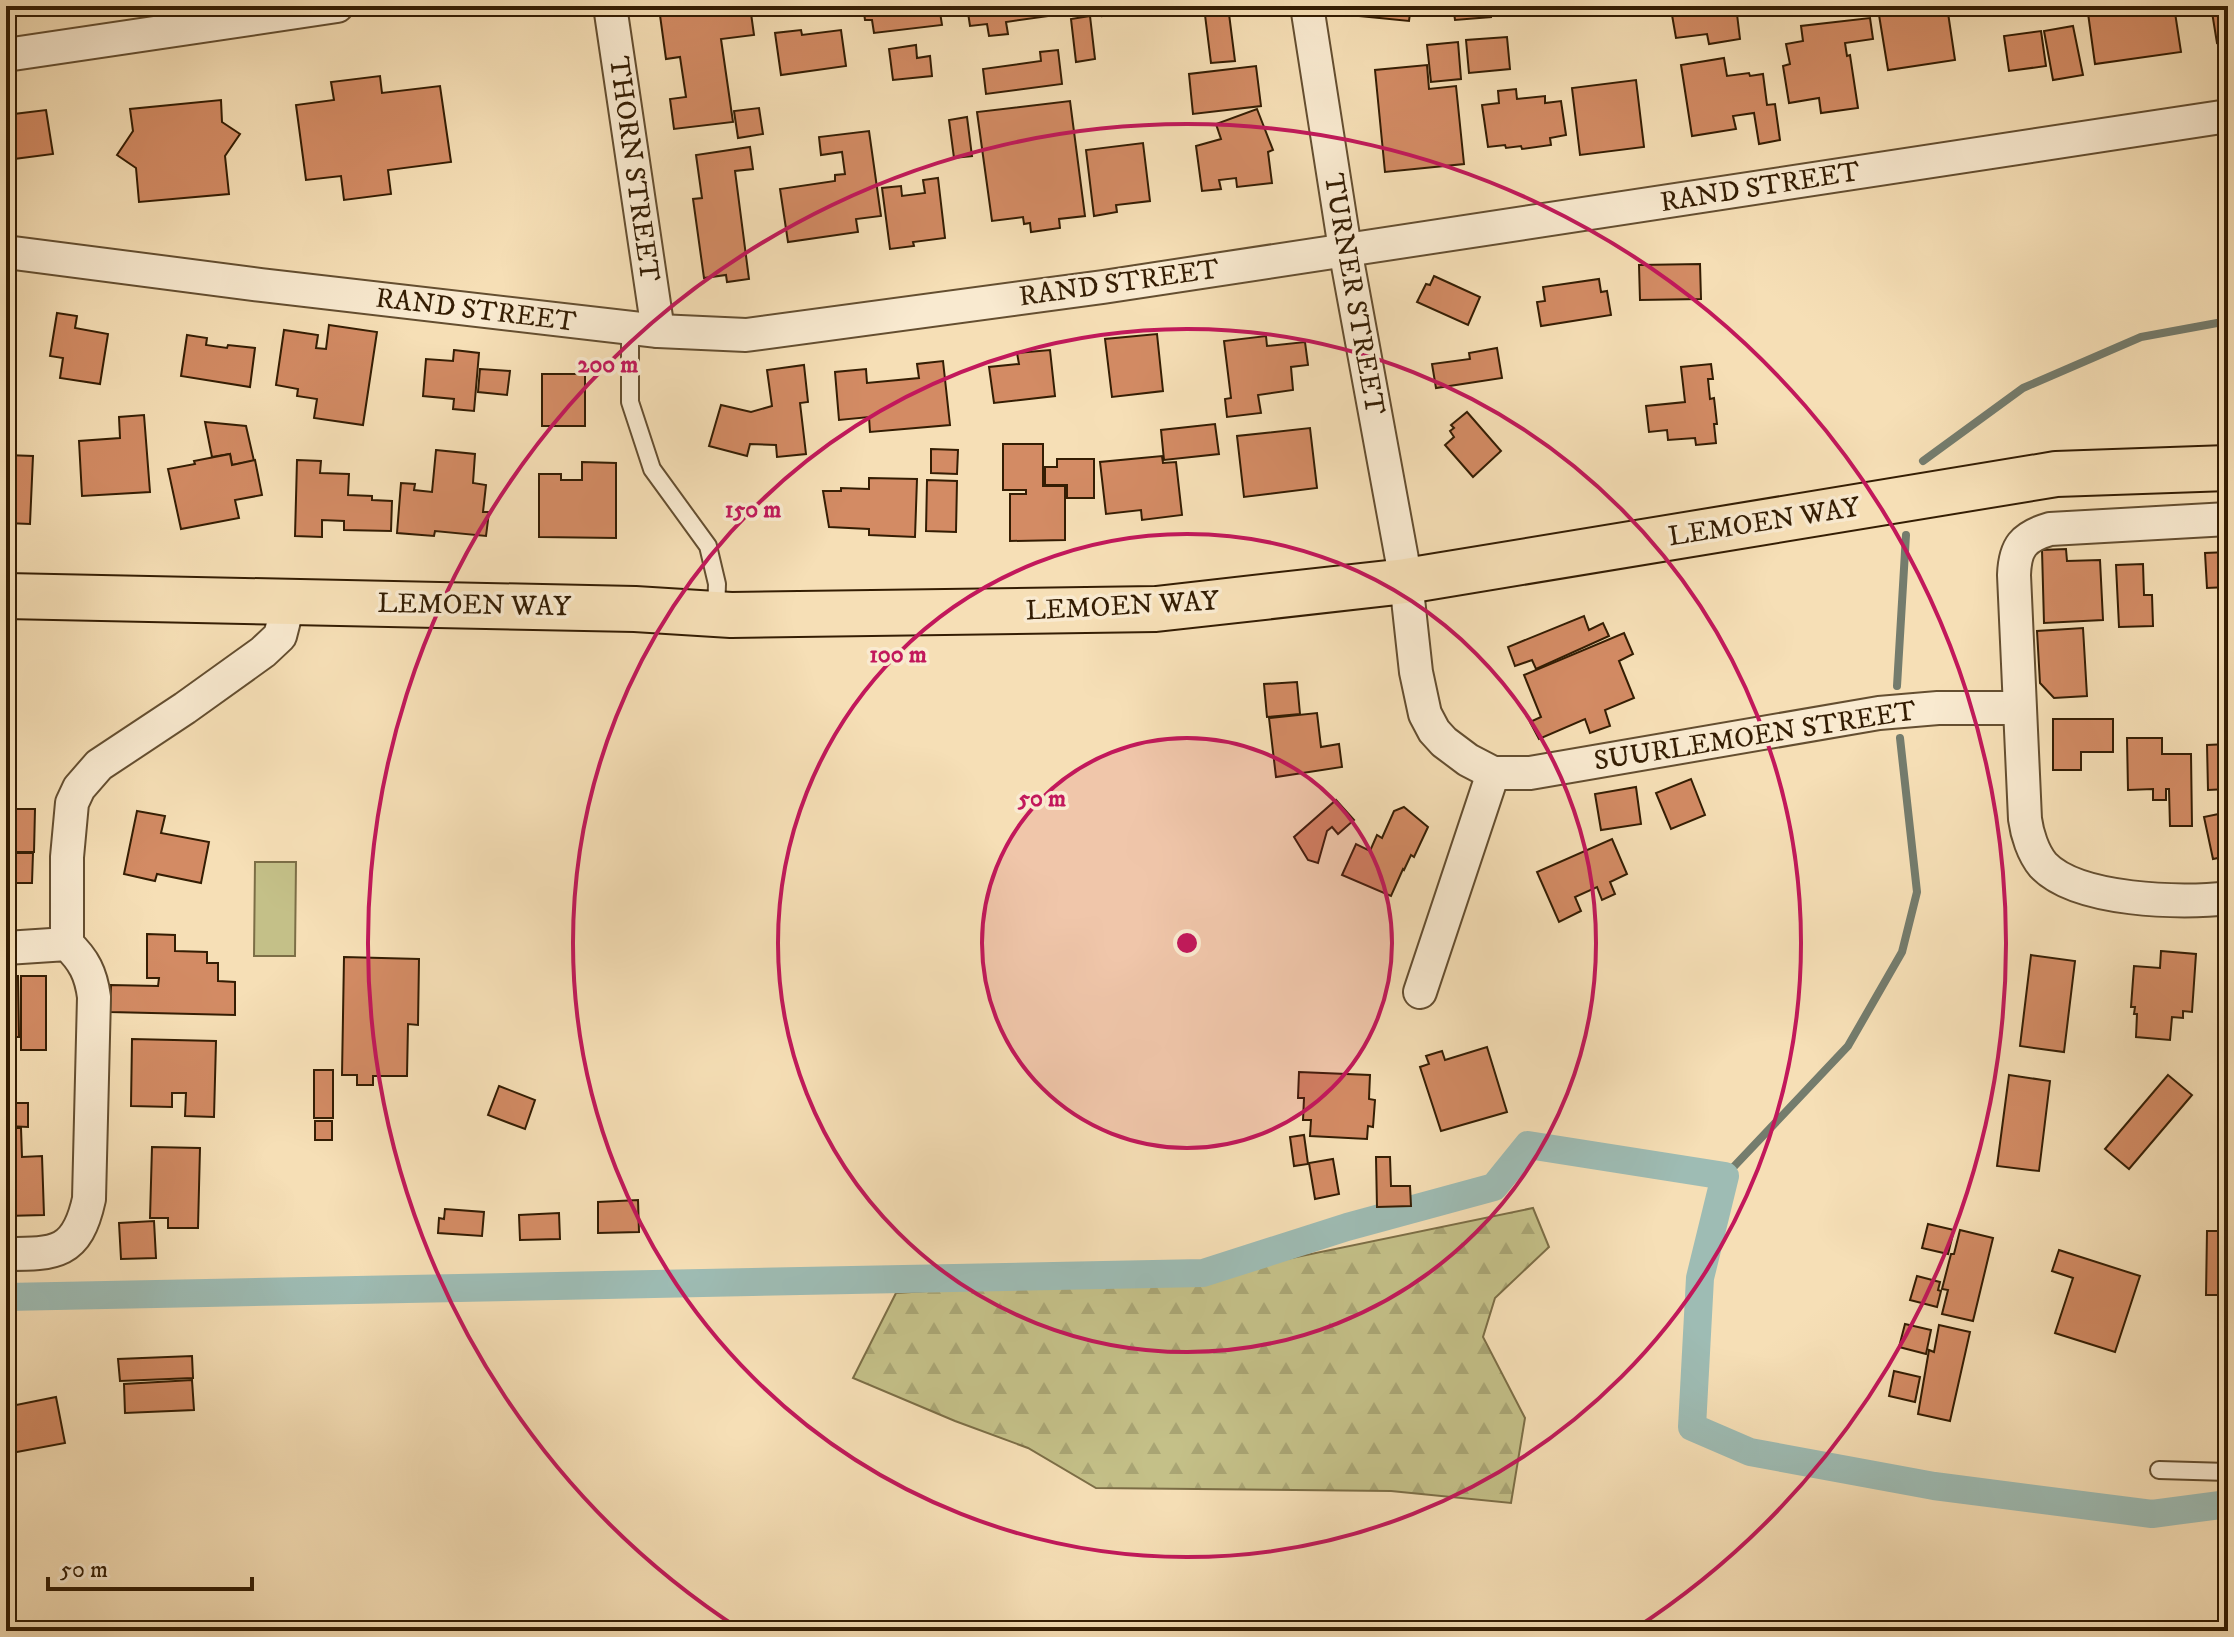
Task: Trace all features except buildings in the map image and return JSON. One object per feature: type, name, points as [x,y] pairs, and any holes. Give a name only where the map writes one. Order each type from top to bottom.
[{"type":"highway","name":"LEMOEN WAY","points":[[6,596],[635,609],[716,614],[1156,609],[1406,581],[2056,474],[2228,468]]},
{"type":"street","points":[[6,55],[337,6]]},
{"type":"street","name":"THORN STREET","points":[[610,6],[644,330]]},
{"type":"street","name":"TURNER STREET","points":[[1307,6],[1345,249],[1406,581]]},
{"type":"street","name":"RAND STREET","points":[[6,252],[644,330],[718,335],[767,333],[1103,287],[2228,116]]},
{"type":"street","points":[[2228,519],[2050,529],[2031,534],[2022,543],[2014,575],[2025,819],[2033,847],[2044,865],[2067,881],[2114,895],[2164,899],[2228,898]]},
{"type":"street","points":[[1406,581],[1416,672],[1425,714],[1444,742],[1493,773],[1420,992]]},
{"type":"street","points":[[67,944],[67,857],[72,803],[79,788],[99,765],[263,652],[280,636],[289,601]]},
{"type":"street","name":"SUURLEMOEN STREET","points":[[1493,773],[1530,773],[1879,713],[1938,708],[2018,708]]},
{"type":"street","points":[[6,948],[67,944],[81,956],[94,997],[89,1199],[78,1234],[56,1250],[6,1254]]},
{"type":"lane","points":[[644,330],[630,402],[652,469],[708,546],[717,584],[716,614]]},
{"type":"lane","points":[[2159,1470],[2228,1472]]},
{"type":"green space","points":[[255,862],[296,862],[295,956],[254,956]]},
{"type":"green space","points":[[1533,1208],[1549,1247],[1495,1298],[1483,1337],[1525,1418],[1511,1503],[1391,1491],[1096,1488],[1028,1448],[853,1378],[896,1293],[1224,1272]]},
{"type":"waterway","points":[[1923,461],[2023,388],[2141,337],[2228,321]]},
{"type":"waterway","points":[[1897,686],[1906,535]]},
{"type":"waterway","points":[[1725,1176],[1848,1046],[1902,952],[1917,892],[1900,738]]},
{"type":"waterway","points":[[6,1297],[1203,1273],[1347,1227],[1494,1187],[1528,1145],[1725,1176],[1700,1278],[1692,1427],[1750,1452],[1934,1486],[2152,1514],[2228,1504]]}]
